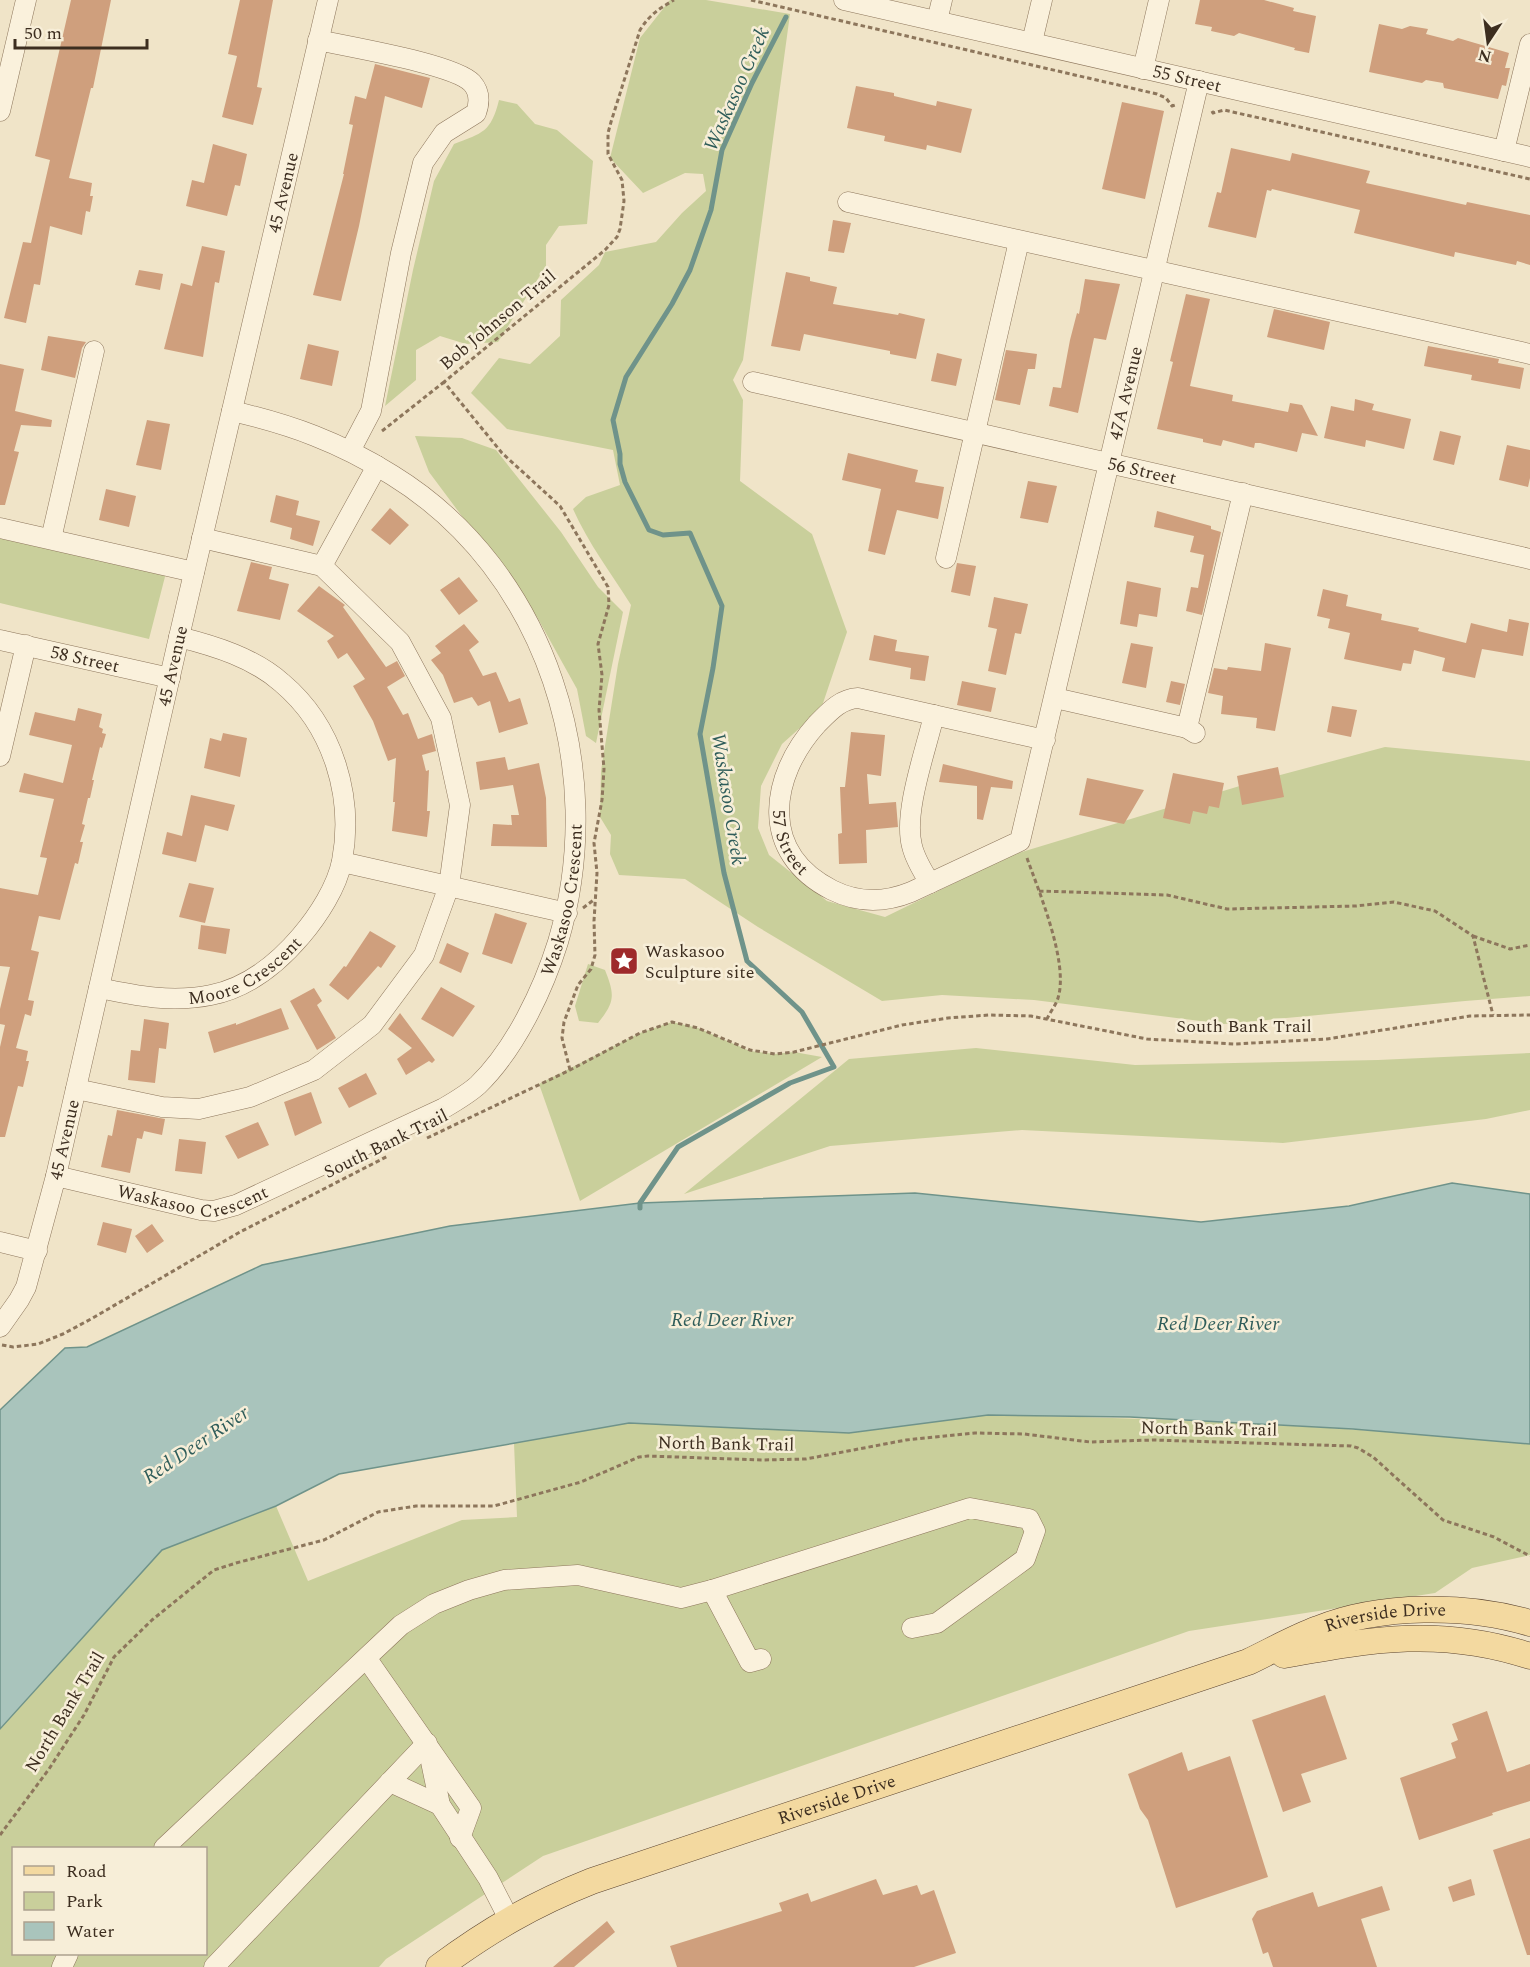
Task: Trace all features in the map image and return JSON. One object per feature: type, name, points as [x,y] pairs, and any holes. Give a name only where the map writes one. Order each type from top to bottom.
[{"type":"main road","name":"Riverside Drive","points":[[439,1967],[509,1919],[592,1881],[1248,1662],[1319,1628],[1377,1614],[1432,1610],[1494,1615],[1530,1623]]},
{"type":"main road","points":[[1432,1610],[1434,1638]]},
{"type":"main road","name":"Riverside Drive","points":[[1248,1662],[1373,1640],[1434,1638],[1490,1646],[1530,1656]]},
{"type":"street","points":[[0,111],[26,0]]},
{"type":"street","name":"45 Avenue","points":[[0,1327],[26,1287],[56,1176],[328,0]]},
{"type":"street","name":"55 Street","points":[[844,0],[1530,157]]},
{"type":"street","points":[[937,21],[942,0]]},
{"type":"street","points":[[1032,42],[1042,0]]},
{"type":"street","points":[[1143,69],[1159,0]]},
{"type":"street","points":[[318,40],[445,68],[472,82],[479,94],[477,113],[444,133],[423,163],[401,253],[371,411],[350,451]]},
{"type":"street","points":[[1504,151],[1530,44]]},
{"type":"street","name":"47A Avenue","points":[[1045,740],[1199,81]]},
{"type":"street","points":[[848,202],[1530,354]]},
{"type":"street","points":[[946,558],[1019,241]]},
{"type":"street","points":[[51,539],[94,351]]},
{"type":"street","name":"56 Street","points":[[753,382],[1530,559]]},
{"type":"street","name":"Waskasoo Crescent","points":[[56,1176],[201,1210],[214,1211],[236,1205],[444,1108],[462,1098],[479,1084],[519,1030],[546,975],[567,913],[574,865],[576,796],[569,738],[561,706],[543,655],[524,614],[475,547],[410,487],[350,451],[302,430],[232,411]]},
{"type":"street","points":[[322,566],[377,466]]},
{"type":"street","points":[[1055,698],[1191,730],[1243,493]]},
{"type":"street","points":[[0,528],[194,572]]},
{"type":"street","points":[[76,1089],[162,1107],[199,1109],[250,1097],[314,1070],[372,1025],[424,955],[449,886],[460,805],[441,718],[400,642],[322,566],[202,538]]},
{"type":"street","name":"Moore Crescent","points":[[99,988],[147,998],[186,999],[212,995],[245,983],[288,952],[306,930],[321,908],[342,862],[345,826],[344,796],[337,766],[314,719],[281,682],[257,667],[236,655],[179,637]]},
{"type":"street","name":"58 Street","points":[[0,640],[170,678]]},
{"type":"street","points":[[0,756],[26,645]]},
{"type":"street","name":"57 Street","points":[[1020,841],[895,899],[882,901],[851,897],[823,885],[804,869],[786,846],[780,824],[779,801],[784,776],[796,751],[820,722],[842,701],[858,698],[1045,740]]},
{"type":"street","points":[[930,883],[912,848],[910,824],[912,805],[934,715]]},
{"type":"street","points":[[1020,841],[1045,740]]},
{"type":"street","points":[[342,862],[567,913]]},
{"type":"street","points":[[0,1242],[37,1251]]},
{"type":"street","points":[[165,1847],[401,1625],[434,1604],[469,1590],[504,1580],[578,1575],[681,1598],[970,1508],[1029,1519],[1035,1531],[1025,1559],[937,1623],[912,1628]]},
{"type":"street","points":[[712,1590],[750,1662],[761,1659]]},
{"type":"street","points":[[367,1659],[471,1808],[460,1838]]},
{"type":"street","points":[[214,1967],[427,1743]]},
{"type":"street","points":[[427,1743],[440,1805],[488,1878],[509,1919]]},
{"type":"street","points":[[390,1782],[440,1805]]},
{"type":"path","name":"Bob Johnson Trail","points":[[570,1070],[562,1038],[564,1022],[578,985],[591,969],[595,955],[594,921],[597,873],[594,843],[602,800],[604,769],[599,710],[602,675],[598,644],[609,605],[608,587],[560,506],[548,492],[502,453],[444,382],[605,250],[617,237],[623,217],[624,189],[622,180],[608,154],[608,133],[640,30],[646,20],[658,9],[674,0]]},
{"type":"path","points":[[751,0],[1157,94],[1166,98],[1172,106],[1176,105]]},
{"type":"path","points":[[1212,111],[1213,113],[1224,110],[1530,180]]},
{"type":"path","points":[[380,433],[444,382]]},
{"type":"path","points":[[1020,841],[1039,891],[1061,968],[1058,998],[1047,1019]]},
{"type":"path","points":[[1039,891],[1167,895],[1227,909],[1356,906],[1394,902],[1436,911],[1473,936],[1510,949],[1530,945]]},
{"type":"path","points":[[1473,936],[1493,1015]]},
{"type":"path","name":"South Bank Trail","points":[[426,1138],[570,1070],[640,1033],[672,1022],[698,1028],[764,1054],[794,1052],[902,1025],[948,1018],[1014,1015],[1047,1019],[1147,1039],[1235,1044],[1327,1039],[1448,1018],[1530,1015]]},
{"type":"path","name":"South Bank Trail","points":[[1,1344],[13,1347],[38,1344],[63,1334],[240,1232],[398,1151]]},
{"type":"path","name":"North Bank Trail","points":[[0,1835],[84,1716],[114,1657],[152,1620],[213,1570],[324,1540],[378,1512],[416,1506],[494,1506],[581,1482],[639,1457],[806,1459],[906,1440],[991,1432],[1090,1442],[1153,1440],[1351,1446],[1373,1457],[1443,1520],[1494,1537],[1530,1556]]},
{"type":"green space","points":[[670,0],[706,0],[790,14],[743,360],[733,380],[743,400],[740,481],[812,534],[847,632],[821,709],[782,744],[761,786],[758,828],[769,855],[827,901],[885,917],[1012,855],[1243,785],[1385,747],[1530,761],[1530,996],[1224,1024],[1034,1000],[942,995],[882,1001],[758,927],[685,879],[619,875],[610,854],[611,835],[600,817],[601,771],[618,664],[631,605],[593,546],[573,509],[586,497],[620,485],[613,450],[507,429],[471,393],[499,358],[530,364],[560,336],[561,300],[599,265],[605,252],[656,242],[706,191],[703,174],[685,173],[643,193],[610,158],[640,38]]},
{"type":"green space","points":[[499,100],[517,104],[535,124],[557,130],[593,161],[587,224],[559,226],[546,245],[546,266],[498,342],[466,344],[440,336],[416,350],[416,380],[385,406],[434,181],[454,144],[479,134],[489,125]]},
{"type":"green space","points":[[415,436],[462,438],[496,450],[561,532],[598,587],[623,612],[596,743],[586,736],[577,689],[537,617],[429,472]]},
{"type":"green space","points":[[0,525],[168,565],[149,639],[0,603]]},
{"type":"green space","points":[[588,964],[605,970],[611,986],[610,1004],[598,1023],[579,1021],[575,1006]]},
{"type":"green space","points":[[672,1022],[698,1028],[750,1051],[775,1054],[794,1052],[822,1057],[580,1201],[539,1084],[640,1033]]},
{"type":"green space","points":[[976,1048],[1135,1065],[1378,1060],[1530,1053],[1530,1110],[1486,1119],[1283,1143],[1022,1130],[830,1146],[684,1194],[849,1059]]},
{"type":"green space","points":[[988,1415],[1124,1418],[1395,1432],[1530,1444],[1530,1555],[1472,1568],[1435,1593],[1189,1631],[543,1856],[386,1959],[379,1967],[0,1967],[0,1729],[162,1550],[276,1506],[308,1581],[462,1520],[517,1517],[514,1443],[629,1423],[849,1433]]},
{"type":"water","name":"Red Deer River","points":[[1452,1183],[1530,1194],[1530,1444],[1353,1429],[1130,1417],[988,1415],[849,1433],[629,1423],[339,1474],[276,1506],[162,1550],[0,1729],[0,1410],[65,1348],[87,1347],[262,1265],[450,1226],[640,1203],[915,1193],[1201,1222],[1349,1206]]},
{"type":"building","points":[[71,0],[111,0],[93,88],[91,88],[69,178],[92,183],[90,196],[93,196],[90,212],[86,211],[82,235],[50,226],[40,285],[34,284],[26,323],[4,318],[23,242],[31,243],[50,160],[35,156]]},
{"type":"building","points":[[240,0],[273,0],[257,87],[262,88],[253,125],[222,117],[237,56],[228,54]]},
{"type":"building","points":[[1200,0],[1264,0],[1294,8],[1293,11],[1316,16],[1309,53],[1239,33],[1234,36],[1211,31],[1212,27],[1195,24]]},
{"type":"building","points":[[1379,24],[1402,29],[1410,26],[1428,29],[1426,34],[1453,41],[1458,38],[1509,53],[1505,68],[1510,68],[1506,86],[1502,85],[1498,99],[1444,88],[1443,83],[1426,80],[1422,83],[1369,72]]},
{"type":"building","points":[[375,64],[430,78],[422,108],[385,96],[359,226],[341,301],[313,295],[344,174],[353,125],[349,124],[355,96],[366,99]]},
{"type":"building","points":[[856,86],[894,93],[894,96],[936,106],[937,101],[972,109],[961,153],[927,145],[926,150],[884,141],[885,136],[847,128]]},
{"type":"building","points":[[1122,102],[1164,111],[1145,199],[1102,189]]},
{"type":"building","points":[[213,144],[247,154],[240,186],[235,185],[227,216],[186,206],[192,180],[204,183]]},
{"type":"building","points":[[1231,148],[1290,161],[1292,153],[1370,171],[1366,183],[1466,205],[1467,202],[1530,215],[1530,265],[1517,261],[1516,265],[1455,252],[1454,257],[1354,233],[1360,210],[1272,189],[1267,190],[1256,238],[1208,227],[1217,192],[1221,193]]},
{"type":"building","points":[[833,220],[851,223],[844,253],[828,251]]},
{"type":"building","points":[[202,246],[225,251],[219,283],[215,282],[203,357],[164,349],[181,283],[192,286]]},
{"type":"building","points":[[139,270],[163,274],[160,290],[135,285]]},
{"type":"building","points":[[786,272],[810,277],[810,281],[837,287],[833,304],[925,319],[916,359],[890,354],[890,351],[804,334],[800,351],[771,346]]},
{"type":"building","points":[[1085,279],[1120,284],[1106,340],[1094,338],[1078,413],[1049,406],[1053,387],[1061,388]]},
{"type":"building","points":[[1186,294],[1210,299],[1190,386],[1233,395],[1232,401],[1288,412],[1290,403],[1302,405],[1318,436],[1302,433],[1297,452],[1260,443],[1255,443],[1254,448],[1223,440],[1221,446],[1203,442],[1203,439],[1157,429]]},
{"type":"building","points":[[1274,309],[1330,322],[1324,350],[1267,337]]},
{"type":"building","points":[[48,336],[86,342],[82,348],[75,378],[41,370]]},
{"type":"building","points":[[308,344],[339,351],[332,386],[300,379]]},
{"type":"building","points":[[1428,346],[1499,359],[1498,363],[1524,368],[1520,389],[1471,380],[1472,375],[1424,366]]},
{"type":"building","points":[[1006,350],[1037,354],[1035,369],[1028,369],[1020,405],[995,400]]},
{"type":"building","points":[[937,353],[962,359],[956,386],[931,381]]},
{"type":"building","points":[[0,364],[24,369],[15,411],[52,420],[51,427],[21,425],[14,451],[19,452],[5,505],[0,505]]},
{"type":"building","points":[[1355,399],[1374,404],[1372,410],[1411,419],[1404,449],[1366,440],[1365,447],[1324,438],[1331,406],[1354,411]]},
{"type":"building","points":[[147,420],[170,424],[161,470],[136,465]]},
{"type":"building","points":[[1440,431],[1461,436],[1454,465],[1433,460]]},
{"type":"building","points":[[1507,445],[1530,450],[1528,487],[1499,480]]},
{"type":"building","points":[[848,453],[918,470],[915,482],[944,487],[938,519],[897,510],[885,555],[868,551],[881,489],[842,480]]},
{"type":"building","points":[[1028,481],[1057,486],[1048,523],[1020,518]]},
{"type":"building","points":[[106,489],[136,496],[129,527],[99,520]]},
{"type":"building","points":[[276,495],[299,501],[296,515],[320,521],[313,546],[290,539],[292,528],[270,522]]},
{"type":"building","points":[[390,508],[409,525],[390,545],[371,530]]},
{"type":"building","points":[[1157,511],[1211,526],[1211,529],[1221,532],[1202,615],[1186,611],[1191,587],[1198,588],[1204,555],[1190,552],[1194,536],[1154,527]]},
{"type":"building","points":[[251,562],[272,567],[269,579],[289,584],[280,620],[237,611]]},
{"type":"building","points":[[957,563],[976,566],[970,596],[951,592]]},
{"type":"building","points":[[459,577],[478,601],[459,615],[440,590]]},
{"type":"building","points":[[1127,581],[1161,588],[1157,617],[1139,614],[1137,627],[1120,624]]},
{"type":"building","points":[[319,586],[345,605],[343,607],[386,667],[397,661],[405,676],[387,687],[403,715],[408,713],[418,739],[432,734],[436,751],[422,755],[426,771],[429,770],[427,811],[430,811],[427,837],[392,831],[396,758],[388,761],[373,721],[353,686],[365,679],[347,653],[338,659],[327,641],[334,636],[297,611]]},
{"type":"building","points":[[1323,589],[1348,595],[1346,606],[1382,614],[1381,620],[1419,628],[1418,631],[1466,643],[1471,623],[1507,632],[1509,619],[1529,623],[1523,656],[1482,649],[1475,678],[1442,671],[1445,658],[1414,650],[1411,664],[1403,663],[1401,671],[1344,659],[1350,633],[1328,628],[1330,619],[1317,616]]},
{"type":"building","points":[[994,597],[1028,604],[1021,634],[1015,633],[1006,675],[988,671],[997,629],[988,627]]},
{"type":"building","points":[[464,624],[479,642],[469,650],[483,676],[496,672],[509,702],[520,698],[528,724],[499,733],[490,701],[478,706],[472,697],[454,703],[443,675],[431,660],[441,653],[435,646]]},
{"type":"building","points":[[874,635],[897,640],[895,651],[929,656],[925,681],[910,679],[911,668],[869,660]]},
{"type":"building","points":[[1131,643],[1153,647],[1146,688],[1122,683]]},
{"type":"building","points":[[1265,643],[1291,648],[1275,731],[1256,728],[1257,718],[1221,714],[1223,696],[1208,693],[1214,668],[1227,670],[1228,667],[1261,671]]},
{"type":"building","points":[[962,681],[996,688],[991,712],[957,705]]},
{"type":"building","points":[[1171,681],[1185,684],[1180,705],[1166,702]]},
{"type":"building","points":[[1332,706],[1357,710],[1351,737],[1327,732]]},
{"type":"building","points":[[78,708],[102,714],[99,727],[103,729],[102,733],[106,734],[102,748],[100,747],[90,798],[88,798],[82,824],[85,825],[80,842],[83,842],[78,864],[75,863],[60,920],[39,916],[31,950],[39,952],[28,1000],[34,1001],[31,1016],[25,1014],[16,1048],[28,1051],[26,1061],[29,1061],[23,1087],[18,1086],[5,1137],[0,1137],[0,1047],[5,1025],[0,1024],[0,1009],[10,967],[0,966],[0,888],[38,895],[47,858],[40,857],[54,799],[19,792],[24,773],[63,783],[72,745],[29,735],[35,712],[75,721]]},
{"type":"building","points":[[851,732],[885,735],[881,776],[867,774],[869,804],[896,802],[898,827],[866,830],[867,863],[839,864],[838,834],[842,833],[840,787],[845,787]]},
{"type":"building","points":[[223,733],[247,738],[240,777],[204,768],[210,738],[221,741]]},
{"type":"building","points":[[505,757],[508,770],[539,763],[546,798],[547,847],[491,846],[493,824],[512,825],[511,815],[519,815],[513,785],[480,790],[476,762]]},
{"type":"building","points":[[943,764],[1013,781],[1012,789],[991,787],[983,820],[977,819],[977,786],[939,782]]},
{"type":"building","points":[[1278,767],[1284,797],[1242,805],[1237,776]]},
{"type":"building","points":[[1173,773],[1224,783],[1219,808],[1209,806],[1207,814],[1193,811],[1190,824],[1163,818]]},
{"type":"building","points":[[1087,778],[1144,790],[1124,824],[1079,815]]},
{"type":"building","points":[[191,795],[235,805],[228,831],[205,825],[196,862],[162,854],[167,832],[182,836]]},
{"type":"building","points":[[189,883],[214,888],[205,923],[179,917]]},
{"type":"building","points":[[495,913],[527,923],[512,964],[482,954]]},
{"type":"building","points":[[201,925],[230,929],[226,954],[198,949]]},
{"type":"building","points":[[370,931],[396,946],[381,968],[378,966],[348,1000],[329,985],[344,966],[346,967]]},
{"type":"building","points":[[447,943],[469,953],[461,973],[439,963]]},
{"type":"building","points":[[441,987],[475,1006],[453,1037],[421,1019]]},
{"type":"building","points":[[314,988],[322,1001],[317,1005],[336,1038],[317,1050],[290,1001]]},
{"type":"building","points":[[281,1008],[289,1029],[214,1053],[208,1032],[236,1023],[236,1025]]},
{"type":"building","points":[[400,1013],[435,1060],[432,1063],[429,1061],[406,1075],[397,1059],[412,1048],[388,1029]]},
{"type":"building","points":[[144,1019],[169,1023],[166,1049],[159,1048],[155,1083],[128,1080],[131,1050],[140,1051]]},
{"type":"building","points":[[366,1073],[377,1094],[349,1108],[338,1088]]},
{"type":"building","points":[[311,1092],[322,1123],[295,1136],[284,1102]]},
{"type":"building","points":[[117,1110],[165,1119],[162,1135],[144,1131],[142,1139],[137,1138],[130,1173],[101,1167],[108,1135],[112,1136]]},
{"type":"building","points":[[258,1122],[269,1145],[238,1159],[225,1136]]},
{"type":"building","points":[[179,1139],[206,1142],[202,1174],[175,1171]]},
{"type":"building","points":[[103,1222],[132,1229],[126,1253],[97,1245]]},
{"type":"building","points":[[152,1224],[164,1241],[147,1253],[135,1236]]},
{"type":"building","points":[[1325,1695],[1347,1759],[1301,1774],[1311,1802],[1283,1812],[1252,1720]]},
{"type":"building","points":[[1487,1711],[1507,1772],[1530,1764],[1530,1801],[1419,1840],[1400,1778],[1456,1758],[1451,1743],[1458,1740],[1452,1724]]},
{"type":"building","points":[[1182,1752],[1188,1771],[1230,1756],[1268,1877],[1176,1908],[1148,1820],[1140,1809],[1128,1774]]},
{"type":"building","points":[[1530,1838],[1530,1955],[1527,1955],[1493,1850]]},
{"type":"building","points":[[876,1879],[883,1895],[917,1885],[921,1895],[934,1890],[956,1953],[914,1967],[677,1967],[670,1946],[782,1911],[779,1903],[808,1893],[811,1902]]},
{"type":"building","points":[[1471,1879],[1475,1895],[1453,1902],[1448,1887]]},
{"type":"building","points":[[1382,1886],[1390,1910],[1361,1919],[1377,1967],[1273,1967],[1268,1952],[1263,1954],[1252,1919],[1257,1911],[1313,1892],[1318,1907]]},
{"type":"building","points":[[607,1921],[615,1932],[574,1967],[553,1967]]},
{"type":"waterway","name":"Waskasoo Creek","points":[[640,1208],[640,1203],[678,1147],[790,1083],[834,1067],[802,1012],[747,961],[724,873],[700,734],[722,606],[690,533],[663,535],[649,530],[625,482],[613,420],[626,377],[672,304],[690,270],[711,210],[722,150],[752,83],[786,17]]},
{"type":"place","name":"Waskasoo Sculpture site","points":[[624,961]]}]
